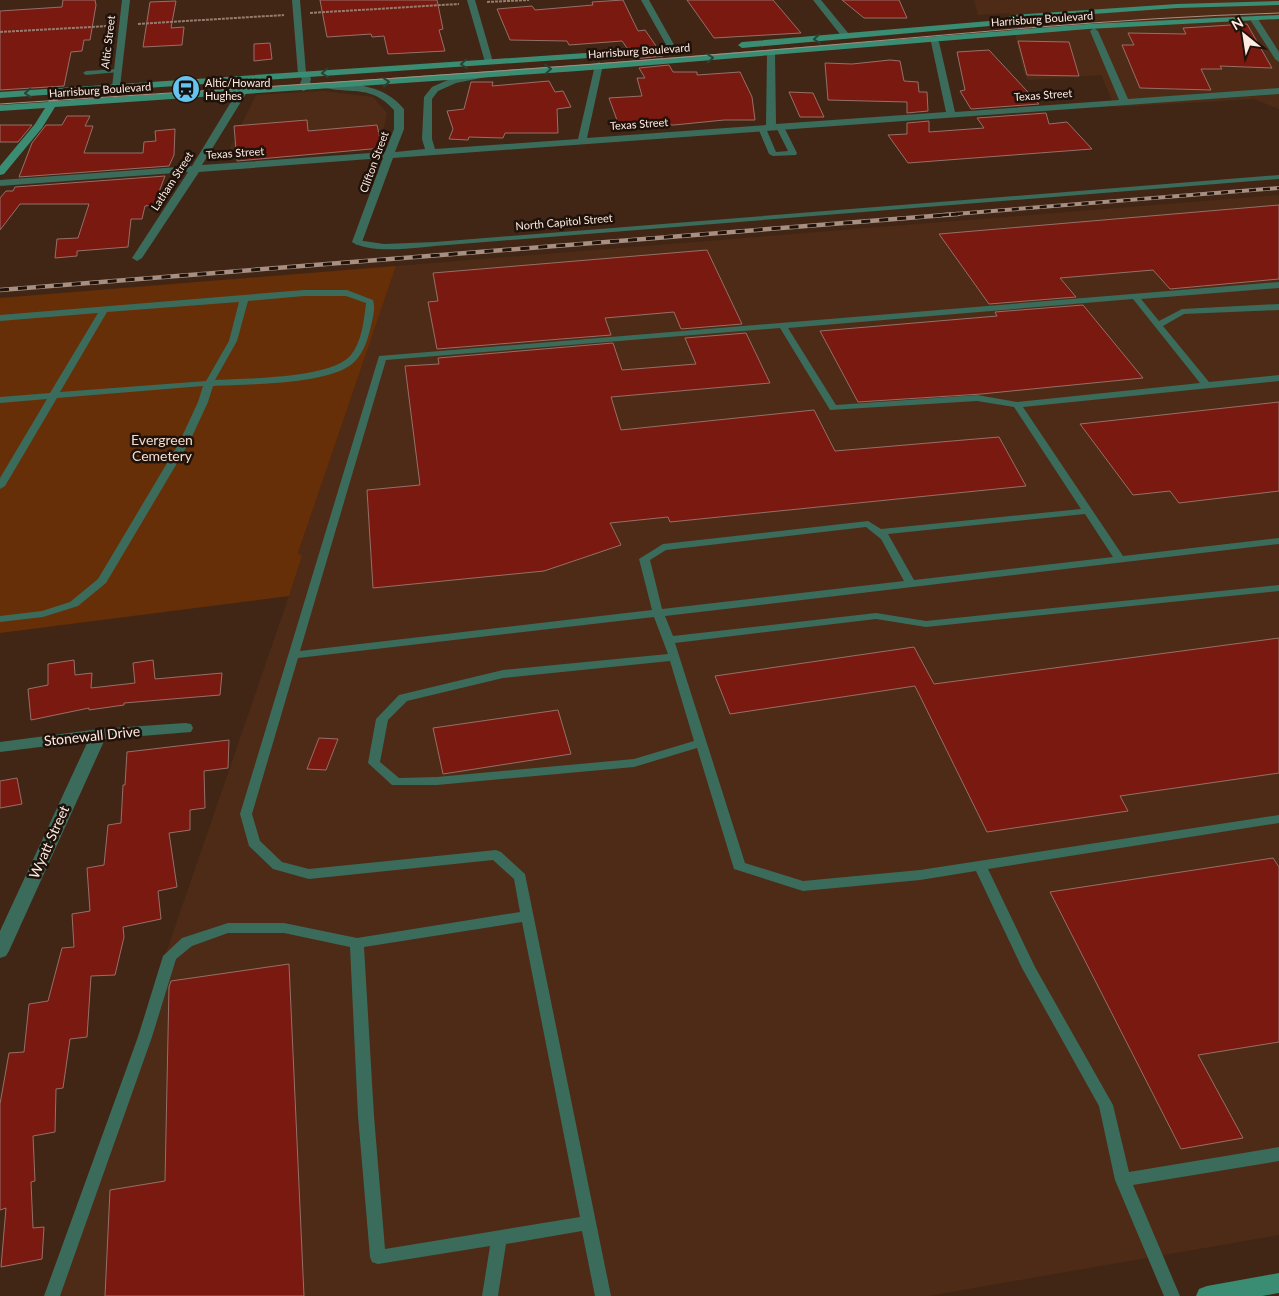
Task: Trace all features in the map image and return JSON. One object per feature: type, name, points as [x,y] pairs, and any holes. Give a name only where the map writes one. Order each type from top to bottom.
[{"type":"main road","points":[[846,36],[930,24],[986,19],[1228,2],[1279,3]]},
{"type":"main road","name":"Harrisburg Boulevard","points":[[729,46],[997,22],[1200,10],[1267,8],[1279,16]]},
{"type":"main road","points":[[771,54],[1255,21],[1279,16]]},
{"type":"main road","name":"Harrisburg Boulevard","points":[[0,108],[771,54],[1009,32],[1279,16]]},
{"type":"main road","name":"Harrisburg Boulevard","points":[[0,95],[644,52]]},
{"type":"main road","points":[[0,172],[45,116],[52,105],[55,91]]},
{"type":"main road","points":[[1208,1296],[1279,1283]]},
{"type":"street","name":"Altic Street","points":[[116,87],[126,0]]},
{"type":"street","points":[[296,0],[302,74],[307,78],[303,88]]},
{"type":"street","points":[[645,0],[673,50]]},
{"type":"street","points":[[817,0],[846,36]]},
{"type":"street","points":[[472,2],[489,62]]},
{"type":"street","points":[[1255,21],[1279,59]]},
{"type":"street","points":[[1094,31],[1124,102]]},
{"type":"street","points":[[935,42],[951,114]]},
{"type":"street","points":[[771,54],[771,127]]},
{"type":"street","points":[[582,140],[599,65]]},
{"type":"street","points":[[431,152],[427,140],[427,99],[435,89],[453,81],[485,74]]},
{"type":"street","name":"Clifton Street","points":[[325,86],[371,89],[390,98],[399,109],[399,129],[391,155],[357,242]]},
{"type":"street","name":"Texas Street","points":[[0,183],[1279,91]]},
{"type":"street","name":"Latham Street","points":[[137,258],[196,168],[242,92]]},
{"type":"street","name":"Stonewall Drive","points":[[0,748],[99,734],[185,728]]},
{"type":"street","name":"Wyatt Street","points":[[0,951],[99,734]]},
{"type":"lane","points":[[85,83],[87,69],[117,71]]},
{"type":"lane","name":"North Capitol Street","points":[[357,242],[360,244],[400,246],[1279,177]]},
{"type":"lane","points":[[603,1296],[520,877],[496,855],[421,861],[309,874],[278,866],[254,843],[246,814],[382,358],[1279,285]]},
{"type":"lane","points":[[0,318],[304,293],[347,293],[370,302],[368,325],[357,352],[348,364],[328,371],[286,378],[0,400]]},
{"type":"lane","points":[[1135,297],[1206,385]]},
{"type":"lane","points":[[0,619],[43,614],[74,604],[102,581],[184,443],[203,402],[209,383],[232,341],[244,299]]},
{"type":"lane","points":[[1157,325],[1182,312],[1279,307]]},
{"type":"lane","points":[[0,486],[105,309]]},
{"type":"lane","points":[[783,326],[833,408],[977,398],[1017,405],[1279,378]]},
{"type":"lane","points":[[1017,405],[1120,560]]},
{"type":"lane","points":[[879,532],[1088,512]]},
{"type":"lane","points":[[911,584],[885,537],[868,524],[663,547],[644,559],[658,613],[669,640],[739,866],[803,886],[920,875],[1279,819]]},
{"type":"lane","points":[[294,655],[1279,541]]},
{"type":"lane","points":[[669,640],[876,616],[926,624],[1279,588]]},
{"type":"lane","points":[[674,657],[503,674],[403,698],[382,719],[374,763],[396,782],[437,781],[634,763],[701,743]]},
{"type":"lane","points":[[980,865],[1030,968],[1106,1106],[1123,1180],[1172,1296]]},
{"type":"lane","points":[[52,1296],[145,1037],[170,956],[187,942],[228,928],[284,928],[357,943],[528,916]]},
{"type":"lane","points":[[357,943],[366,1116],[378,1257],[589,1223]]},
{"type":"lane","points":[[1123,1180],[1279,1154]]},
{"type":"lane","points":[[490,1296],[499,1237]]},
{"type":"path","points":[[0,32],[529,0]]},
{"type":"shaded area","points":[[974,0],[1279,0],[1279,109],[1254,99],[1115,107],[1101,75],[1028,80],[1024,73],[1010,13],[978,15]]},
{"type":"shaded area","points":[[323,91],[373,97],[387,113],[379,149],[224,160],[256,95]]},
{"type":"shaded area","points":[[1279,195],[1279,1235],[928,1296],[48,1296],[289,596],[302,556],[298,553],[396,266]]},
{"type":"green space","name":"Evergreen Cemetery","points":[[396,266],[298,553],[302,556],[289,596],[0,633],[0,298]]},
{"type":"building","points":[[63,0],[95,0],[96,5],[90,40],[84,40],[82,51],[71,52],[64,86],[0,90],[0,11],[62,7]]},
{"type":"building","points":[[320,0],[437,0],[443,29],[439,30],[445,51],[388,54],[384,36],[372,37],[371,34],[327,37]]},
{"type":"building","points":[[623,0],[638,31],[645,30],[663,56],[633,59],[632,57],[636,53],[631,48],[627,48],[622,41],[569,45],[567,41],[510,40],[497,9],[532,6],[535,10],[593,5],[592,2]]},
{"type":"building","points":[[687,0],[773,0],[801,33],[714,38]]},
{"type":"building","points":[[842,0],[899,0],[907,18],[864,18]]},
{"type":"building","points":[[176,1],[171,28],[184,27],[182,45],[143,47],[150,2]]},
{"type":"building","points":[[1247,24],[1272,68],[1220,66],[1222,69],[1201,69],[1211,90],[1140,88],[1122,45],[1134,45],[1128,33],[1186,34],[1183,28]]},
{"type":"building","points":[[1018,41],[1069,42],[1079,76],[1027,75]]},
{"type":"building","points":[[270,43],[272,59],[254,61],[254,44]]},
{"type":"building","points":[[989,50],[1039,104],[971,109],[960,91],[965,90],[957,52]]},
{"type":"building","points":[[890,60],[900,61],[904,81],[918,82],[919,92],[927,92],[928,111],[907,113],[907,102],[828,100],[825,63],[852,64]]},
{"type":"building","points":[[669,65],[673,72],[697,72],[697,75],[740,72],[752,97],[755,120],[724,120],[674,125],[618,123],[609,98],[642,96],[637,78],[645,78],[639,68]]},
{"type":"building","points":[[549,81],[555,92],[563,91],[571,107],[557,109],[558,133],[505,133],[503,138],[469,137],[468,140],[449,139],[453,129],[447,111],[464,109],[471,82],[493,82],[492,86]]},
{"type":"building","points":[[789,92],[813,93],[824,117],[800,117]]},
{"type":"building","points":[[1046,113],[1049,124],[1067,122],[1092,149],[908,163],[888,135],[907,134],[907,123],[929,121],[929,132],[984,128],[977,118]]},
{"type":"building","points":[[67,116],[90,116],[85,126],[93,126],[84,153],[143,153],[144,142],[156,141],[155,131],[175,129],[174,155],[169,166],[19,177],[32,143],[46,125],[62,125]]},
{"type":"building","points":[[307,120],[308,131],[377,125],[382,148],[237,161],[234,126]]},
{"type":"building","points":[[0,125],[32,125],[18,142],[0,142]]},
{"type":"building","points":[[165,176],[154,205],[145,206],[142,219],[131,219],[128,247],[77,251],[77,256],[55,258],[57,239],[78,238],[89,204],[20,204],[0,230],[0,198],[6,191],[13,191],[15,187]]},
{"type":"building","points":[[1279,205],[1279,279],[1170,289],[1153,270],[1060,278],[1076,297],[989,304],[939,234]]},
{"type":"building","points":[[707,250],[742,324],[681,329],[674,312],[605,318],[611,335],[437,349],[428,302],[438,301],[433,273]]},
{"type":"building","points":[[1083,305],[1143,378],[981,394],[858,402],[820,331],[997,316],[995,312]]},
{"type":"building","points":[[746,333],[770,383],[611,397],[621,430],[814,410],[835,451],[999,437],[1026,486],[670,522],[668,517],[610,523],[621,545],[544,571],[373,588],[367,490],[420,485],[405,366],[439,364],[438,358],[613,343],[622,370],[696,364],[685,338]]},
{"type":"building","points":[[1279,402],[1279,491],[1179,503],[1170,491],[1133,495],[1080,424]]},
{"type":"building","points":[[1279,638],[1279,773],[1120,796],[1128,811],[987,832],[915,686],[730,714],[715,676],[914,647],[934,684]]},
{"type":"building","points":[[74,660],[75,675],[92,673],[91,688],[135,683],[133,663],[153,660],[155,679],[222,673],[220,695],[124,703],[124,705],[89,710],[89,708],[31,720],[28,689],[48,685],[48,664]]},
{"type":"building","points":[[558,710],[571,754],[443,774],[433,728]]},
{"type":"building","points":[[319,738],[338,739],[326,770],[307,769]]},
{"type":"building","points":[[229,740],[228,768],[204,771],[205,808],[190,810],[190,830],[169,833],[177,887],[158,891],[161,919],[123,927],[124,937],[115,975],[91,976],[87,1037],[70,1039],[63,1088],[56,1089],[55,1132],[33,1136],[35,1181],[31,1182],[33,1228],[44,1227],[42,1259],[1,1267],[6,1208],[0,1210],[0,1104],[9,1053],[24,1052],[29,1004],[48,1001],[62,948],[74,947],[72,914],[90,911],[87,868],[104,865],[108,825],[121,823],[127,752]]},
{"type":"building","points":[[17,778],[22,804],[0,808],[0,781]]},
{"type":"building","points":[[1273,858],[1279,867],[1279,1042],[1198,1055],[1243,1138],[1181,1149],[1050,892]]},
{"type":"building","points":[[289,964],[304,1296],[105,1296],[110,1190],[165,1181],[169,987],[171,981]]},
{"type":"tram line","points":[[0,104],[588,64],[1093,23],[1279,13]]},
{"type":"railway","points":[[942,215],[1279,188]]},
{"type":"railway","points":[[0,290],[958,214]]},
{"type":"place","name":"Altic/Howard Hughes","points":[[186,89]]}]
